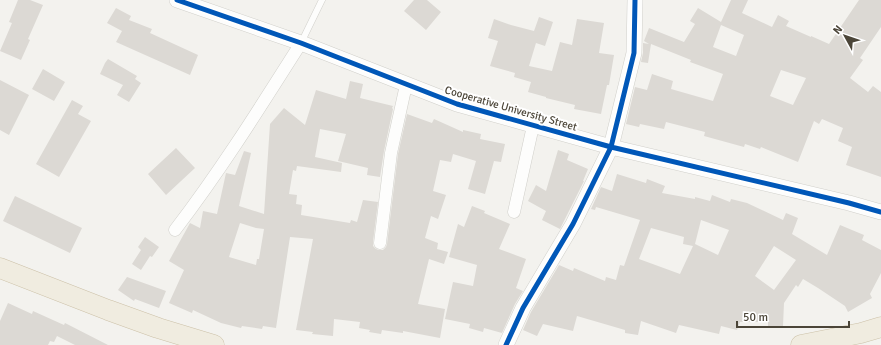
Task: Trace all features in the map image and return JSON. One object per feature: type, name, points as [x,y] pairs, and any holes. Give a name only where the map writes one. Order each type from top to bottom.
[{"type":"highway","points":[[0,268],[158,328],[214,345]]},
{"type":"highway","points":[[861,333],[881,322]]},
{"type":"highway","points":[[801,345],[861,333],[881,327]]},
{"type":"street","name":"Cooperative University Street","points":[[177,0],[301,43],[457,104],[611,148],[881,209]]},
{"type":"street","points":[[506,345],[523,308],[574,224],[611,148],[634,53],[635,0]]},
{"type":"street","points":[[175,230],[256,114],[301,43]]},
{"type":"street","points":[[380,243],[391,153],[406,85]]},
{"type":"street","points":[[514,212],[533,126]]},
{"type":"street","name":"Cooperative University Street","points":[[850,203],[881,212]]},
{"type":"lane","points":[[301,43],[322,0]]},
{"type":"building","points":[[18,0],[30,0],[43,5],[28,39],[30,40],[21,60],[0,51],[12,23],[9,22]]},
{"type":"building","points":[[414,0],[427,0],[441,12],[426,30],[404,11]]},
{"type":"building","points":[[731,0],[748,0],[742,13],[772,27],[778,15],[789,21],[786,26],[829,44],[859,0],[881,0],[881,27],[860,58],[863,60],[850,78],[868,92],[873,86],[881,92],[881,177],[846,165],[852,147],[838,141],[843,128],[822,119],[819,124],[814,121],[798,162],[761,147],[760,149],[745,144],[744,147],[704,136],[705,132],[666,122],[664,129],[640,124],[639,127],[626,124],[635,87],[647,90],[652,74],[673,81],[671,89],[713,101],[723,74],[690,62],[691,60],[651,44],[648,63],[641,62],[643,43],[649,44],[644,41],[649,28],[684,42],[695,24],[690,21],[698,8],[721,22]],"holes":[[[721,25],[744,35],[736,56],[713,47]],[[781,70],[806,78],[793,105],[770,96]]]},
{"type":"building","points":[[116,8],[131,16],[129,20],[152,29],[150,33],[198,55],[190,75],[116,42],[122,31],[107,23]]},
{"type":"building","points":[[539,17],[553,22],[545,46],[536,43],[529,66],[552,71],[560,42],[572,45],[577,19],[604,23],[599,53],[614,55],[609,85],[607,85],[601,114],[574,109],[575,105],[528,92],[531,82],[514,77],[515,73],[490,66],[498,41],[488,38],[494,19],[534,31]]},
{"type":"building","points":[[108,59],[137,76],[135,79],[141,83],[129,102],[117,95],[123,85],[100,74]]},
{"type":"building","points":[[43,69],[65,82],[54,101],[32,89]]},
{"type":"building","points":[[0,80],[29,95],[9,135],[0,130]]},
{"type":"building","points":[[350,81],[363,84],[360,98],[393,106],[380,177],[367,175],[368,168],[338,161],[346,134],[320,129],[315,157],[342,163],[341,172],[297,166],[296,171],[293,170],[289,194],[297,195],[296,204],[302,205],[301,215],[350,223],[351,220],[357,222],[363,200],[378,202],[373,246],[379,250],[383,250],[387,244],[398,154],[407,114],[432,123],[434,119],[463,132],[463,130],[481,134],[480,139],[505,144],[501,162],[494,161],[485,194],[468,189],[476,161],[453,154],[451,162],[440,160],[433,191],[446,195],[438,219],[431,216],[425,238],[438,243],[437,249],[448,252],[444,264],[429,259],[418,304],[445,309],[440,338],[403,331],[403,333],[382,330],[381,334],[369,332],[370,330],[359,328],[360,322],[334,319],[333,336],[312,334],[313,332],[296,330],[313,239],[290,237],[276,328],[263,326],[262,329],[242,326],[241,328],[221,323],[193,310],[192,313],[169,303],[184,270],[169,261],[190,223],[200,228],[203,211],[217,214],[226,173],[235,175],[244,151],[251,153],[239,206],[264,214],[270,124],[284,108],[305,125],[316,90],[346,99]],"holes":[[[240,223],[264,229],[259,259],[257,259],[256,265],[229,257]]]},
{"type":"building","points":[[72,100],[83,106],[78,114],[91,121],[59,177],[36,164]]},
{"type":"building","points":[[176,148],[195,168],[166,195],[148,174]]},
{"type":"building","points":[[558,150],[569,154],[567,160],[588,169],[584,181],[560,229],[542,220],[546,211],[528,201],[536,185],[546,191]]},
{"type":"building","points":[[617,174],[646,183],[647,179],[665,186],[662,193],[695,199],[695,197],[710,201],[712,195],[730,202],[731,199],[747,203],[783,220],[786,213],[798,218],[792,234],[827,255],[840,225],[864,235],[862,240],[881,250],[881,273],[870,294],[872,298],[848,312],[845,306],[803,279],[798,287],[796,285],[784,303],[783,326],[768,326],[768,322],[740,322],[737,330],[721,326],[719,334],[679,325],[676,333],[641,321],[638,335],[625,333],[625,330],[577,316],[573,331],[543,324],[537,336],[523,330],[531,312],[559,265],[573,271],[574,268],[605,281],[606,277],[616,280],[620,265],[624,266],[640,220],[596,207],[595,210],[591,209],[601,187],[612,191]],"holes":[[[701,220],[729,230],[718,255],[695,244]],[[651,228],[684,237],[683,244],[693,246],[680,274],[639,259]],[[774,246],[796,260],[774,290],[755,276]]]},
{"type":"building","points":[[15,196],[82,228],[70,253],[3,221]]},
{"type":"building","points":[[472,206],[510,224],[499,249],[526,259],[516,288],[523,291],[515,304],[502,333],[484,328],[483,332],[469,328],[470,324],[445,319],[453,282],[473,286],[477,265],[449,257],[458,224],[464,227]]},
{"type":"building","points":[[145,237],[159,247],[152,257],[150,256],[141,270],[132,264],[141,250],[138,247]]},
{"type":"building","points":[[127,277],[166,291],[159,308],[135,299],[134,301],[118,290]]},
{"type":"building","points":[[8,303],[32,314],[33,311],[64,325],[65,323],[108,345],[75,345],[57,336],[54,342],[50,341],[48,345],[0,345],[0,321]]},
{"type":"cycle path","points":[[177,0],[301,43],[457,104],[611,147],[849,203],[881,212]]},
{"type":"cycle path","points":[[506,345],[523,308],[573,224],[611,147],[634,53],[635,0]]}]
